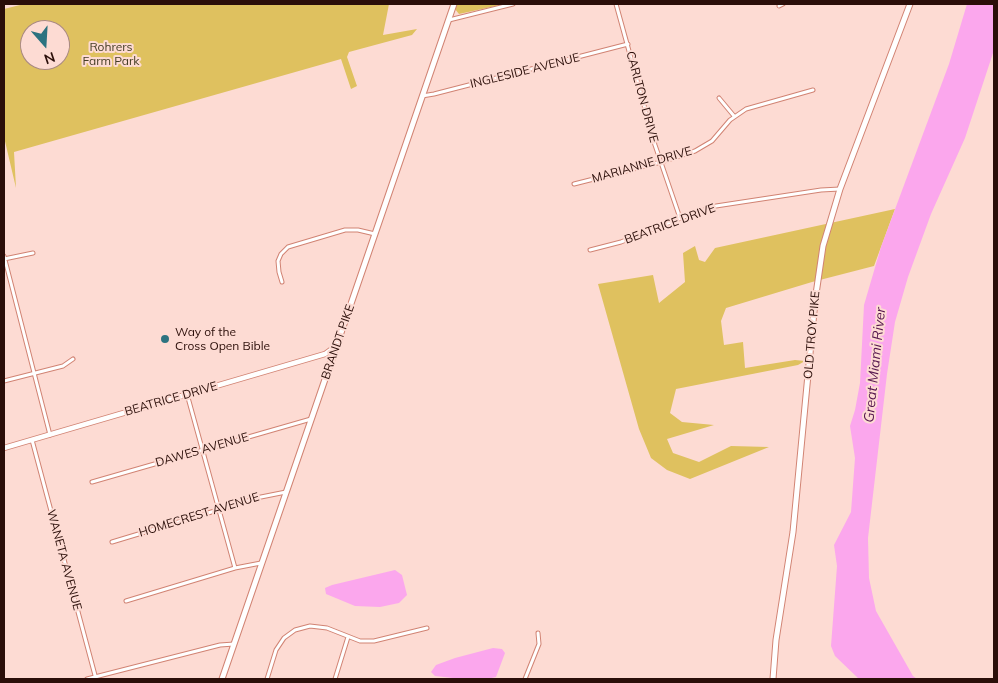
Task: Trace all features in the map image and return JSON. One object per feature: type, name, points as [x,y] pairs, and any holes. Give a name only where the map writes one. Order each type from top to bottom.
[{"type":"main road","name":"BRANDT PIKE","points":[[222,679],[454,4]]},
{"type":"main road","name":"OLD TROY PIKE","points":[[773,679],[776,640],[798,480],[820,259],[840,189],[910,4]]},
{"type":"street","points":[[449,20],[513,4]]},
{"type":"street","name":"CARLTON DRIVE","points":[[616,4],[660,162],[680,218]]},
{"type":"street","name":"INGLESIDE AVENUE","points":[[422,96],[628,44]]},
{"type":"street","name":"MARIANNE DRIVE","points":[[574,184],[695,151],[707,145],[734,116],[754,106],[813,90]]},
{"type":"street","points":[[719,98],[734,116]]},
{"type":"street","name":"BEATRICE DRIVE","points":[[590,250],[631,238],[716,206],[821,190],[840,189]]},
{"type":"street","points":[[282,282],[278,261],[281,254],[288,247],[345,230],[358,230],[375,234]]},
{"type":"street","points":[[33,253],[4,258],[50,434]]},
{"type":"street","name":"BEATRICE DRIVE","points":[[4,448],[324,354],[336,346]]},
{"type":"street","points":[[4,381],[63,366],[73,359]]},
{"type":"street","points":[[187,394],[236,568]]},
{"type":"street","name":"DAWES AVENUE","points":[[92,482],[312,419]]},
{"type":"street","name":"WANETA AVENUE","points":[[32,440],[95,679]]},
{"type":"street","name":"HOMECREST AVENUE","points":[[112,542],[219,509],[275,493],[286,492]]},
{"type":"street","points":[[126,600],[236,568],[262,563]]},
{"type":"street","points":[[267,679],[276,650],[284,638],[295,630],[310,626],[327,628],[360,641],[374,641],[427,628]]},
{"type":"street","points":[[525,679],[525,674],[539,644],[538,633]]},
{"type":"street","points":[[335,679],[348,637]]},
{"type":"street","points":[[87,679],[95,679],[220,645],[234,644]]},
{"type":"green space","name":"Rohrers Farm Park","points":[[24,4],[389,4],[383,35],[417,29],[412,35],[349,52],[347,57],[357,86],[351,89],[341,59],[14,152],[16,188],[4,137],[4,9]]},
{"type":"green space","points":[[456,4],[505,4],[459,14],[455,9]]},
{"type":"green space","points":[[895,209],[874,266],[812,282],[726,308],[721,321],[724,345],[743,342],[745,368],[795,360],[805,361],[798,365],[676,389],[670,413],[682,422],[714,425],[667,439],[673,453],[699,462],[731,446],[769,447],[690,479],[667,470],[651,458],[639,429],[598,284],[653,275],[659,303],[685,282],[683,253],[695,246],[699,260],[705,262],[715,248]]},
{"type":"water","name":"Great Miami River","points":[[967,4],[994,4],[994,50],[965,138],[931,214],[908,277],[895,322],[868,538],[869,578],[876,611],[913,676],[917,679],[859,679],[835,656],[831,646],[837,566],[834,545],[851,512],[855,458],[850,426],[860,383],[864,305],[881,247],[949,64]]},
{"type":"water","points":[[395,570],[402,575],[407,595],[399,603],[380,607],[355,606],[326,594],[325,588],[332,585]]},
{"type":"water","points":[[493,648],[502,649],[505,653],[496,677],[462,679],[435,676],[431,672],[436,665]]},
{"type":"place","name":"Way of the Cross Open Bible","points":[[165,339]]}]
